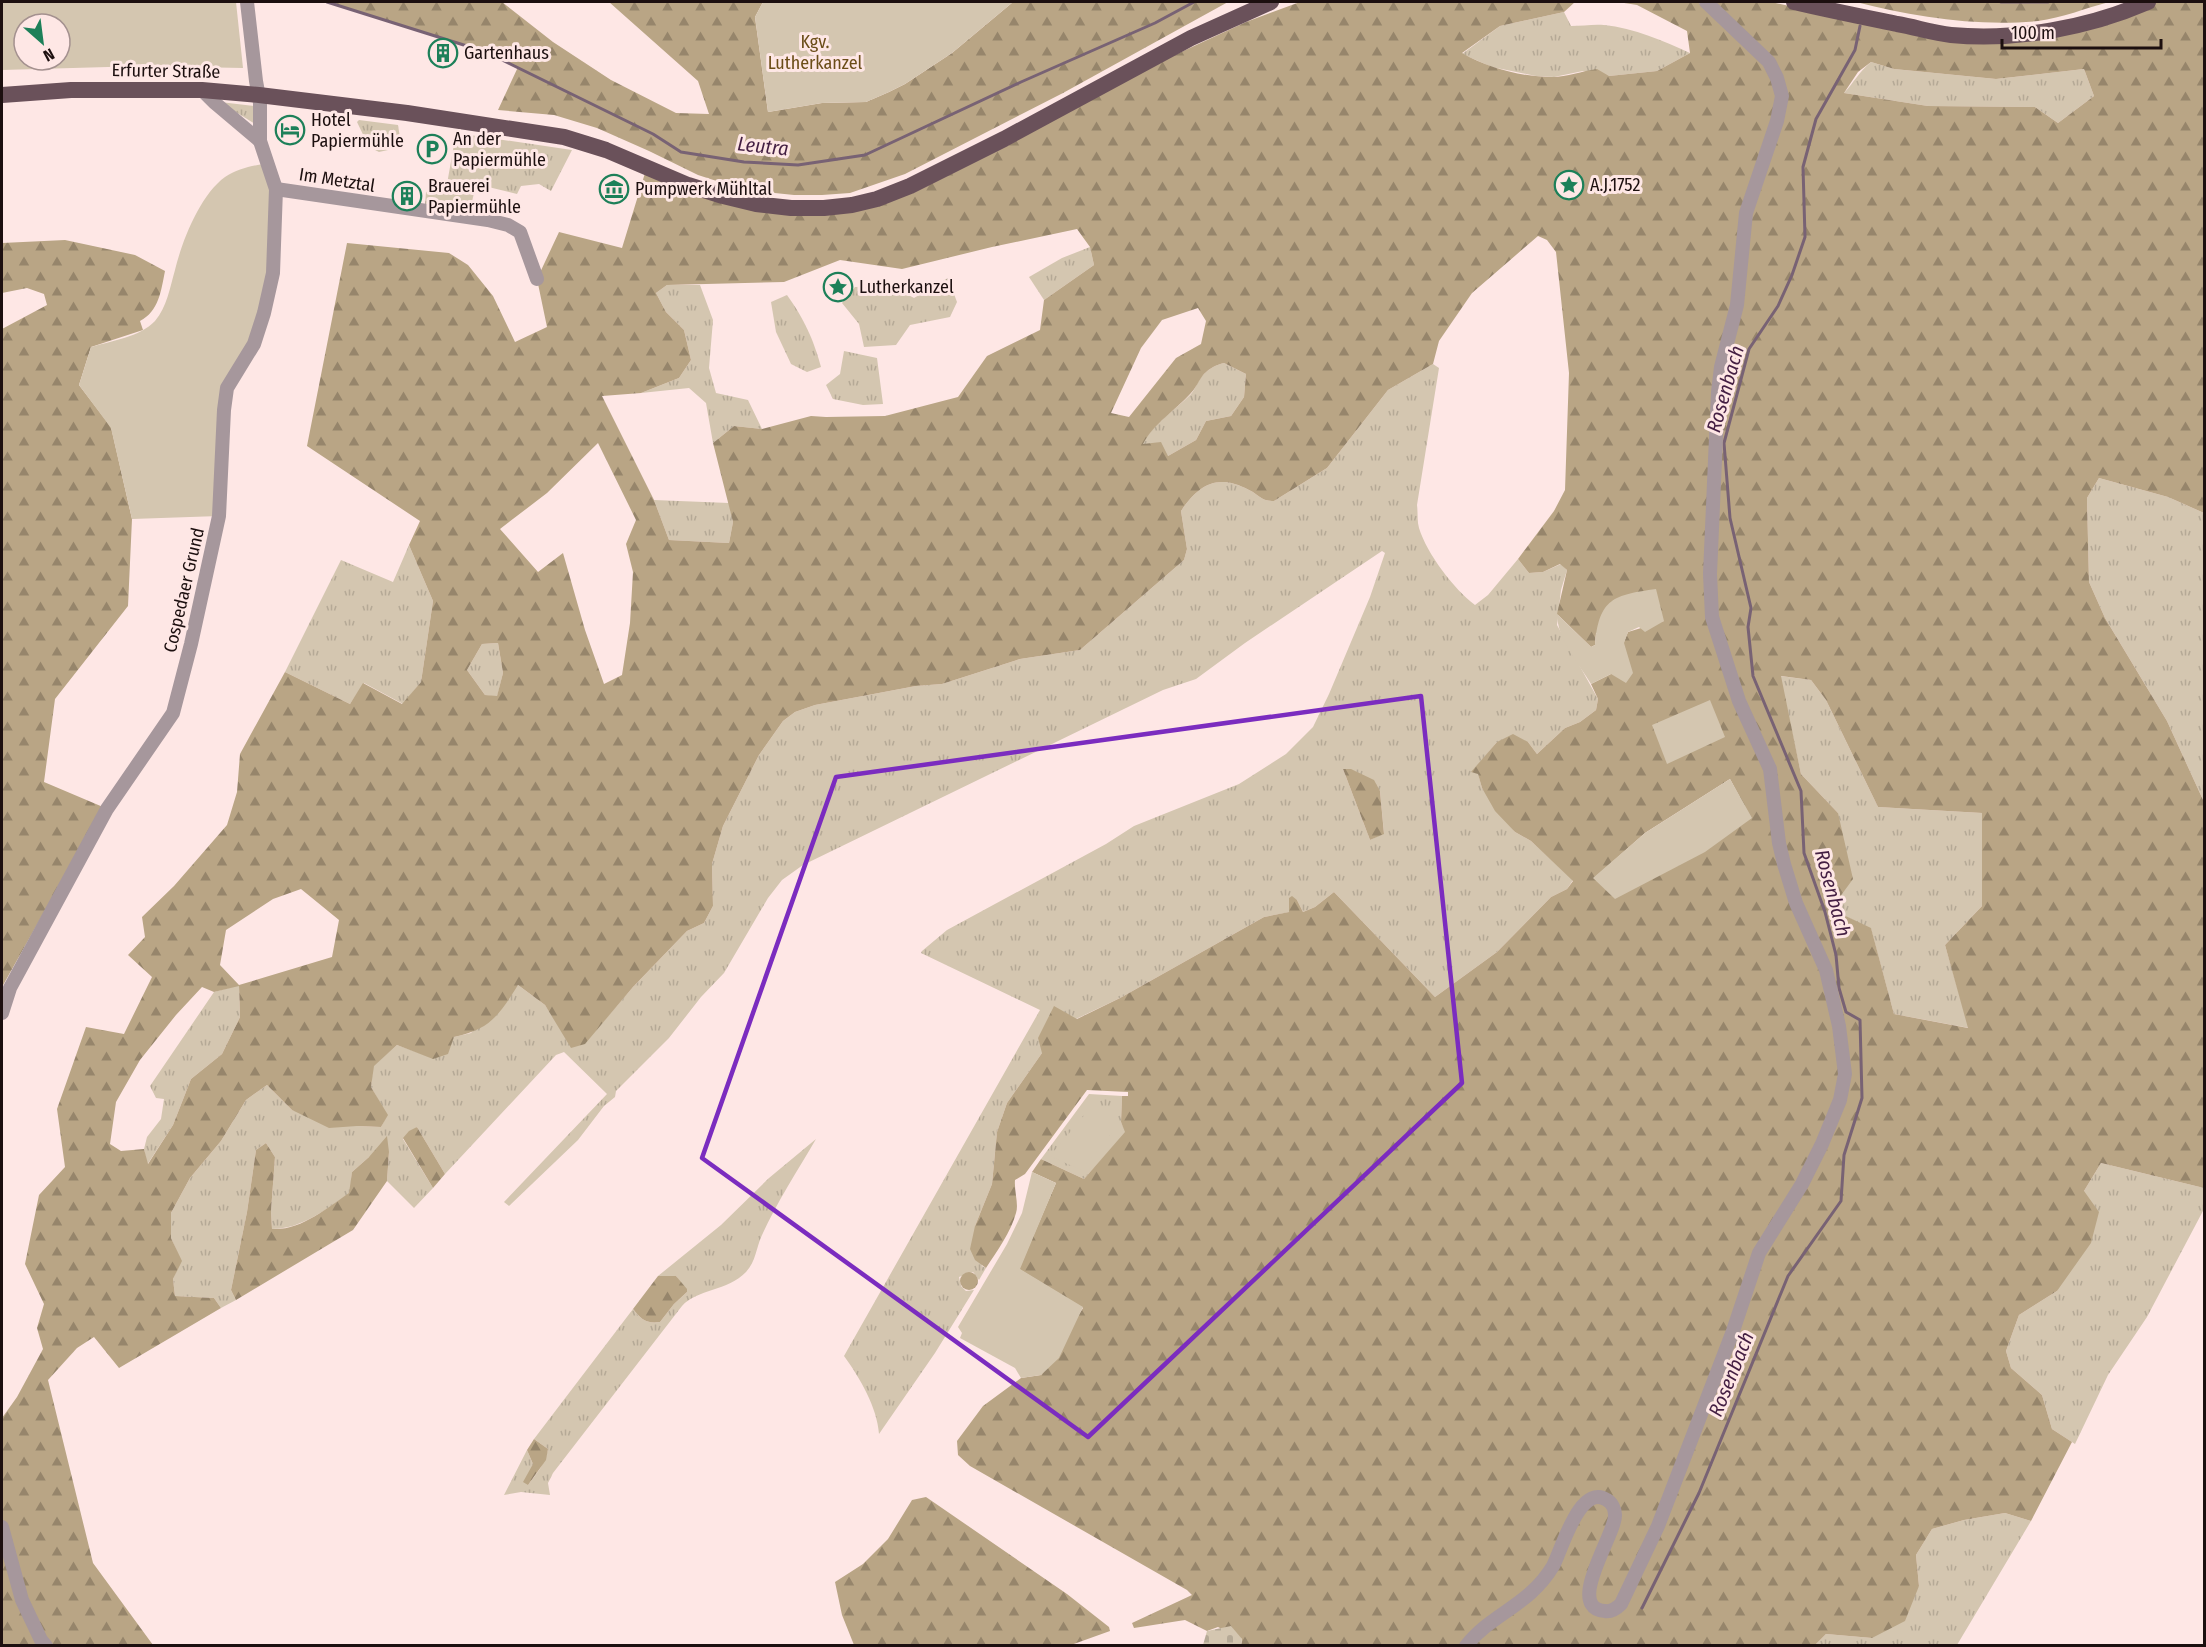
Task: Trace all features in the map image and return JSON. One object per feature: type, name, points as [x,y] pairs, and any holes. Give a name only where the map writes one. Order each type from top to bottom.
[{"type":"main road","name":"Erfurter Straße","points":[[2,95],[71,90],[202,90],[259,94],[337,104],[550,134],[606,150],[723,196],[779,207],[824,208],[878,199],[910,186],[1191,38],[1270,2]]},
{"type":"main road","points":[[1794,2],[1950,35],[1998,36],[2079,24],[2124,12],[2148,2]]},
{"type":"street","name":"Cospedaer Grund","points":[[2,1013],[10,988],[108,809],[173,713],[219,516],[227,388],[254,344],[273,273],[276,189],[260,141],[259,94],[247,2]]},
{"type":"street","points":[[1466,1646],[1480,1631],[1525,1599],[1540,1584],[1555,1561],[1582,1504],[1592,1497],[1607,1500],[1616,1516],[1592,1577],[1589,1599],[1602,1611],[1614,1610],[1621,1604],[1658,1526],[1733,1331],[1759,1252],[1807,1175],[1835,1115],[1845,1080],[1843,1046],[1826,970],[1796,903],[1784,864],[1779,843],[1770,769],[1739,701],[1717,633],[1711,606],[1713,493],[1721,367],[1737,305],[1746,213],[1777,122],[1782,96],[1769,62],[1706,2]]},
{"type":"street","points":[[202,90],[260,141]]},
{"type":"street","name":"Im Metztal","points":[[276,189],[488,220],[508,225],[519,232],[537,279]]},
{"type":"street","points":[[2,1527],[22,1600],[46,1646]]},
{"type":"highlighted area","points":[[1421,696],[1462,1083],[1088,1437],[702,1158],[836,777]]},
{"type":"green space","points":[[2,2],[236,2],[243,68],[143,66],[72,68],[72,12],[12,12],[12,70],[2,70]]},
{"type":"green space","points":[[327,2],[502,2],[553,42],[611,80],[676,113],[709,114],[698,81],[609,2],[763,2],[755,17],[768,112],[822,103],[866,102],[889,92],[952,53],[1013,2],[1228,2],[1063,93],[905,174],[850,193],[794,195],[729,185],[698,175],[597,128],[554,115],[498,110],[518,67],[483,51]]},
{"type":"green space","name":"Kgv. Lutherkanzel","points":[[763,2],[1013,2],[952,53],[889,92],[866,102],[822,103],[768,112],[755,17]]},
{"type":"green space","points":[[1300,2],[1575,2],[1564,12],[1500,26],[1462,53],[1494,67],[1541,77],[1558,77],[1597,69],[1609,76],[1657,71],[1690,53],[1687,31],[1637,5],[1618,2],[1698,2],[1711,14],[1714,2],[1771,2],[1831,15],[1996,39],[2160,2],[2204,2],[2204,513],[2168,497],[2099,478],[2087,498],[2089,582],[2105,618],[2167,721],[2204,802],[2204,1188],[2101,1163],[2084,1191],[2099,1212],[2091,1243],[2057,1291],[2019,1315],[2006,1351],[2011,1368],[2042,1395],[2052,1429],[2072,1442],[2031,1521],[2005,1513],[1964,1520],[1932,1529],[1916,1555],[1919,1586],[1905,1621],[1872,1638],[1826,1634],[1814,1646],[1241,1646],[1242,1639],[1218,1627],[1207,1631],[1185,1620],[1134,1628],[1132,1623],[1192,1595],[1187,1590],[970,1466],[958,1455],[957,1441],[983,1406],[1021,1378],[1041,1375],[1083,1308],[1019,1269],[1056,1183],[1032,1172],[1041,1159],[1084,1179],[1125,1132],[1121,1122],[1122,1096],[1128,1096],[1128,1092],[1087,1090],[1025,1174],[1015,1180],[1017,1206],[1014,1220],[986,1268],[975,1260],[970,1249],[975,1226],[992,1184],[997,1132],[1007,1103],[1042,1053],[1038,1038],[1054,1006],[1077,1019],[1120,998],[1264,917],[1289,912],[1289,898],[1292,896],[1297,900],[1303,912],[1315,907],[1334,892],[1435,997],[1497,952],[1551,897],[1567,889],[1573,881],[1531,841],[1515,832],[1495,811],[1482,788],[1478,774],[1471,772],[1497,742],[1513,734],[1528,742],[1537,754],[1565,728],[1580,722],[1596,710],[1598,699],[1591,684],[1611,674],[1628,632],[1664,621],[1596,633],[1595,645],[1591,647],[1557,614],[1567,570],[1560,564],[1543,572],[1529,573],[1518,559],[1554,511],[1565,490],[1569,373],[1556,252],[1547,240],[1538,236],[1472,293],[1439,341],[1433,364],[1388,390],[1327,468],[1274,501],[1263,499],[1249,490],[1227,482],[1210,484],[1195,494],[1181,511],[1187,549],[1184,560],[1080,650],[1020,659],[942,684],[916,686],[815,705],[795,712],[783,721],[759,755],[723,826],[712,864],[713,906],[704,923],[687,931],[633,987],[585,1044],[571,1048],[545,1005],[518,985],[499,1013],[486,1025],[454,1037],[448,1054],[433,1059],[397,1045],[374,1066],[371,1087],[388,1115],[381,1127],[329,1128],[292,1110],[267,1085],[246,1100],[221,1141],[190,1178],[171,1213],[171,1238],[182,1261],[173,1279],[175,1296],[214,1298],[221,1308],[119,1368],[94,1337],[77,1348],[48,1380],[93,1563],[153,1645],[53,1646],[25,1599],[2,1518],[2,1418],[17,1397],[43,1349],[37,1328],[44,1304],[25,1264],[39,1195],[65,1167],[57,1109],[86,1027],[124,1034],[152,977],[128,955],[145,937],[142,917],[174,886],[227,825],[237,792],[240,754],[285,672],[350,704],[363,683],[402,704],[421,682],[433,601],[409,545],[420,521],[307,446],[347,243],[449,253],[468,265],[493,296],[515,342],[547,327],[537,279],[559,232],[622,248],[645,173],[694,191],[853,209],[1246,22]],"holes":[[[1871,62],[1894,69],[1996,79],[2084,69],[2094,96],[2058,123],[2035,107],[1928,106],[1844,93],[1858,72]],[[1077,229],[1090,247],[1094,265],[1044,300],[1040,330],[987,356],[958,397],[885,416],[811,416],[762,429],[734,426],[713,443],[733,522],[729,543],[669,540],[654,500],[602,396],[641,393],[679,378],[691,360],[684,330],[666,312],[656,293],[667,285],[784,282],[840,260],[902,269]],[[1198,308],[1206,321],[1201,344],[1176,358],[1129,417],[1111,413],[1141,348],[1162,320]],[[1224,363],[1246,374],[1244,397],[1231,416],[1206,421],[1196,440],[1168,456],[1161,442],[1143,444],[1159,423],[1193,391],[1204,374]],[[598,443],[636,520],[626,544],[633,572],[630,623],[622,675],[604,684],[585,630],[563,553],[538,572],[500,529],[547,493]],[[498,643],[503,673],[497,696],[485,695],[467,670],[482,644]],[[1781,676],[1811,680],[1826,700],[1878,807],[1982,813],[1982,906],[1945,945],[1968,1028],[1894,1014],[1871,928],[1831,909],[1853,879],[1838,813],[1801,774]],[[1730,779],[1751,818],[1594,878],[1645,833]],[[301,889],[339,920],[332,957],[239,985],[220,965],[226,930],[273,899]],[[239,986],[240,1017],[222,1054],[191,1079],[173,1125],[148,1164],[144,1149],[121,1151],[110,1144],[116,1102],[140,1060],[202,987],[214,992]]]},
{"type":"green space","points":[[1856,2],[2109,2],[2047,20],[1993,23],[1923,16]]},
{"type":"green space","points":[[1564,12],[1571,26],[1600,25],[1626,29],[1690,53],[1657,71],[1609,76],[1583,71],[1554,77],[1536,76],[1492,67],[1462,54],[1500,26]]},
{"type":"green space","points":[[1871,62],[1894,69],[1996,79],[2084,69],[2094,96],[2058,123],[2035,107],[1928,106],[1844,93]]},
{"type":"green space","points":[[220,102],[254,106],[255,124]]},
{"type":"green space","points":[[359,120],[398,125],[400,138],[388,150],[379,152],[369,147],[357,122]]},
{"type":"green space","points":[[456,133],[572,150],[551,191],[539,184],[521,186],[517,194],[476,184],[469,215],[425,204],[426,192],[447,184]]},
{"type":"green space","points":[[264,164],[276,189],[264,313],[227,388],[219,516],[132,519],[111,428],[79,385],[91,347],[133,335],[155,321],[170,290],[187,233],[208,195],[230,174],[244,168]]},
{"type":"green space","points":[[65,240],[135,255],[165,271],[155,306],[140,321],[143,330],[91,347],[79,385],[111,427],[132,519],[128,606],[55,699],[44,782],[103,807],[2,987],[2,329],[47,305],[44,294],[27,288],[2,293],[2,243]]},
{"type":"green space","points":[[1090,247],[1094,265],[1044,300],[1029,277],[1062,258]]},
{"type":"green space","points":[[948,278],[957,302],[950,317],[910,325],[896,345],[864,347],[859,324],[842,303],[855,287],[892,286],[914,298]]},
{"type":"green space","points":[[667,285],[700,285],[713,320],[709,368],[716,393],[748,400],[762,429],[734,426],[713,443],[706,403],[689,388],[641,393],[679,378],[691,360],[684,330],[666,312],[656,293]]},
{"type":"green space","points":[[787,295],[807,329],[821,367],[807,372],[791,364],[776,332],[771,302]]},
{"type":"green space","points":[[844,351],[877,358],[883,404],[863,405],[833,399],[826,385],[840,374]]},
{"type":"green space","points":[[1224,363],[1246,374],[1244,397],[1231,416],[1206,421],[1196,440],[1168,456],[1142,444],[1158,423],[1191,394],[1204,374]]},
{"type":"green space","points":[[1433,364],[1439,368],[1417,505],[1418,522],[1428,549],[1459,590],[1475,605],[1488,595],[1518,559],[1529,573],[1543,572],[1561,564],[1567,570],[1561,590],[1557,625],[1598,699],[1596,710],[1580,722],[1565,728],[1537,754],[1528,742],[1497,742],[1472,772],[1478,773],[1482,788],[1515,832],[1531,841],[1573,880],[1567,889],[1551,897],[1497,952],[1435,997],[1334,892],[1315,907],[1303,912],[1297,900],[1289,898],[1290,912],[1264,917],[1120,998],[1076,1019],[1042,1053],[1007,1103],[997,1132],[992,1184],[975,1226],[982,1266],[986,1268],[979,1280],[973,1272],[959,1277],[961,1286],[966,1291],[974,1290],[935,1353],[879,1434],[878,1424],[867,1393],[844,1356],[1040,1010],[921,953],[922,951],[947,930],[1106,844],[1134,826],[1239,784],[1286,754],[1313,727],[1329,694],[1370,597],[1385,553],[1382,551],[1245,643],[1196,679],[1163,690],[803,865],[782,880],[768,898],[724,973],[701,997],[669,1038],[616,1091],[615,1097],[604,1106],[578,1140],[509,1206],[504,1202],[607,1094],[564,1052],[556,1055],[445,1174],[417,1127],[403,1139],[433,1188],[414,1208],[387,1181],[389,1152],[369,1157],[352,1172],[350,1193],[332,1205],[304,1222],[272,1229],[275,1157],[266,1143],[256,1150],[247,1212],[231,1290],[236,1300],[221,1308],[214,1298],[175,1296],[173,1279],[181,1261],[171,1238],[171,1213],[190,1178],[221,1141],[246,1100],[267,1085],[292,1110],[357,1126],[381,1127],[387,1115],[371,1087],[373,1066],[397,1045],[433,1058],[454,1037],[471,1033],[518,985],[545,1005],[557,1023],[603,1022],[687,931],[704,923],[713,906],[712,864],[723,826],[759,755],[783,721],[795,712],[815,705],[916,686],[942,684],[1020,659],[1080,650],[1184,560],[1187,549],[1181,511],[1202,488],[1218,482],[1227,482],[1249,490],[1263,499],[1274,501],[1327,468],[1388,390]],"holes":[[[1343,769],[1363,776],[1380,791],[1384,833],[1370,840]]]},
{"type":"green space","points":[[2099,478],[2168,497],[2204,513],[2204,802],[2167,721],[2105,618],[2089,582],[2087,498]]},
{"type":"green space","points":[[654,500],[729,503],[733,522],[729,543],[669,540]]},
{"type":"green space","points":[[409,545],[433,601],[421,682],[403,704],[364,683],[350,704],[285,672],[341,560],[393,582]]},
{"type":"green space","points":[[1656,589],[1664,621],[1645,632],[1639,627],[1628,632],[1624,643],[1633,673],[1626,683],[1611,674],[1591,684],[1565,642],[1557,614],[1591,647],[1595,645],[1600,617],[1611,602],[1629,594]]},
{"type":"green space","points":[[498,643],[503,673],[497,697],[485,695],[467,670],[482,644]]},
{"type":"green space","points":[[1780,676],[1811,680],[1826,700],[1878,807],[1982,813],[1982,906],[1945,945],[1969,1028],[1894,1014],[1871,929],[1831,909],[1838,813],[1801,774]]},
{"type":"green space","points":[[1710,700],[1725,737],[1667,764],[1652,725]]},
{"type":"green space","points":[[1343,769],[1351,769],[1374,780],[1380,791],[1384,834],[1370,840]]},
{"type":"green space","points":[[1730,779],[1752,818],[1705,852],[1615,899],[1593,878],[1645,833]]},
{"type":"green space","points":[[239,985],[240,1017],[222,1054],[191,1079],[173,1125],[147,1165],[144,1149],[147,1137],[161,1119],[164,1099],[156,1098],[150,1086],[214,992]]},
{"type":"green space","points":[[1089,1094],[1122,1096],[1121,1122],[1126,1132],[1084,1179],[1041,1159]]},
{"type":"green space","points":[[1091,1107],[1116,1128],[1081,1170],[1050,1156]]},
{"type":"green space","points":[[417,1127],[445,1174],[433,1188],[403,1138]]},
{"type":"green space","points":[[387,1136],[389,1152],[387,1181],[353,1230],[236,1300],[231,1290],[247,1212],[256,1150],[266,1143],[275,1157],[272,1229],[282,1229],[313,1217],[349,1193],[352,1172]]},
{"type":"green space","points":[[816,1139],[774,1210],[746,1272],[731,1283],[696,1296],[682,1306],[553,1473],[548,1483],[550,1495],[521,1492],[504,1495],[527,1450],[533,1464],[528,1485],[545,1459],[548,1449],[534,1439],[633,1309],[644,1320],[660,1322],[687,1292],[676,1276],[658,1276],[721,1225],[769,1178]]},
{"type":"green space","points":[[2101,1163],[2204,1188],[2204,1209],[2147,1317],[2108,1375],[2075,1444],[2052,1429],[2042,1395],[2011,1368],[2006,1351],[2019,1315],[2057,1291],[2084,1191]]},
{"type":"green space","points":[[1032,1172],[1056,1183],[1020,1269],[1083,1307],[1059,1358],[1041,1375],[1021,1378],[1015,1368],[960,1338],[962,1333],[958,1327],[1007,1244],[1022,1213]]},
{"type":"green space","points":[[965,1272],[973,1272],[978,1277],[976,1288],[965,1290],[960,1285],[960,1277]]},
{"type":"green space","points":[[658,1276],[676,1276],[687,1292],[660,1322],[651,1322],[641,1318],[633,1309]]},
{"type":"green space","points":[[534,1439],[548,1449],[546,1460],[528,1485],[523,1482],[533,1464],[527,1450]]},
{"type":"green space","points":[[926,1497],[1067,1594],[1109,1627],[1110,1631],[1071,1645],[854,1645],[842,1615],[835,1582],[863,1564],[888,1539],[912,1500]]},
{"type":"green space","points":[[2005,1513],[2031,1521],[1957,1645],[1814,1646],[1826,1634],[1872,1638],[1919,1586],[1916,1555],[1932,1529],[1964,1520]]},
{"type":"green space","points":[[2,1538],[41,1645],[2,1645]]},
{"type":"green space","points":[[1231,1626],[1242,1639],[1241,1645],[1203,1645],[1207,1631]]},
{"type":"waterway","name":"Leutra","points":[[327,2],[486,52],[653,134],[681,152],[744,162],[798,165],[865,155],[1021,82],[1155,23],[1194,2]]},
{"type":"waterway","name":"Leutra","points":[[2001,2],[2048,2]]},
{"type":"waterway","name":"Rosenbach","points":[[1642,1608],[1699,1493],[1788,1276],[1841,1201],[1844,1155],[1862,1098],[1860,1020],[1846,1012],[1839,988],[1836,955],[1825,912],[1804,853],[1801,791],[1753,676],[1748,627],[1751,608],[1730,518],[1724,443],[1749,349],[1778,306],[1805,237],[1803,167],[1816,119],[1855,50],[1860,26]]},
{"type":"place","name":"Gartenhaus","points":[[443,53]]},
{"type":"place","name":"Hotel Papiermühle","points":[[290,130]]},
{"type":"place","name":"An der Papiermühle","points":[[432,149]]},
{"type":"place","name":"A.J.1752","points":[[1569,185]]},
{"type":"place","name":"Pumpwerk Mühltal","points":[[614,189]]},
{"type":"place","name":"Brauerei Papiermühle","points":[[407,196]]},
{"type":"place","name":"Lutherkanzel","points":[[838,287]]}]
